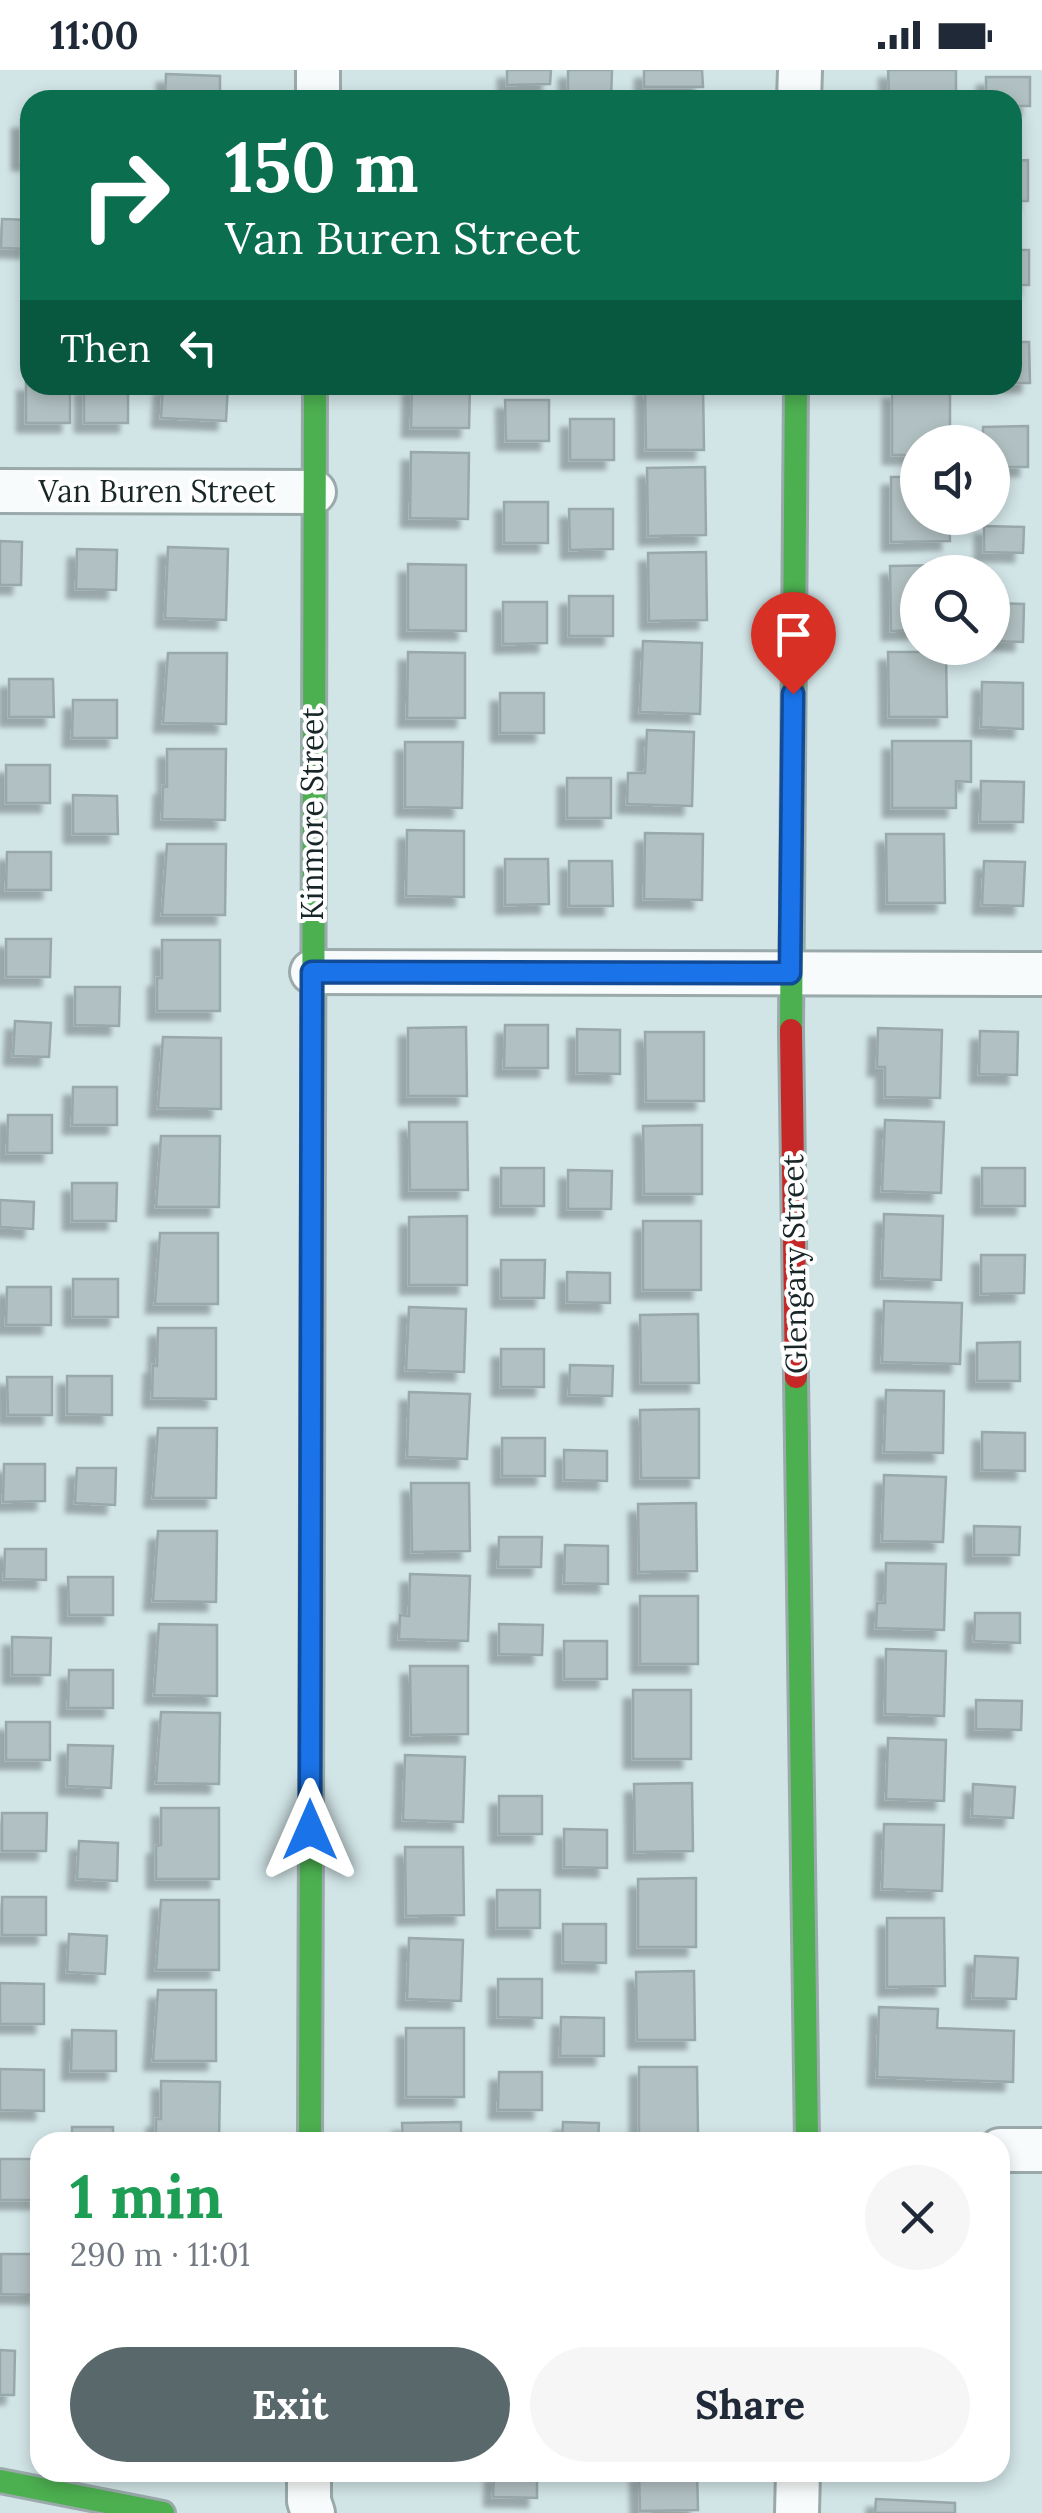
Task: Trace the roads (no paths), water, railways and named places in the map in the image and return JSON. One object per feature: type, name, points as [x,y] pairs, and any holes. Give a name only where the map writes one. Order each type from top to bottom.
[{"type":"street","name":"Kinmore Street","points":[[310,2132],[315,395]]},
{"type":"street","name":"Glengary Street","points":[[796,395],[790,973],[806,2132]]},
{"type":"street","name":"Van Buren Street","points":[[0,490],[314,492]]},
{"type":"street","points":[[312,972],[1042,974]]},
{"type":"street","points":[[1010,2150],[1042,2150]]},
{"type":"street","points":[[0,2481],[163,2513]]},
{"type":"street","points":[[309,2482],[313,2513]]},
{"type":"street","points":[[797,2513],[798,2482]]}]
